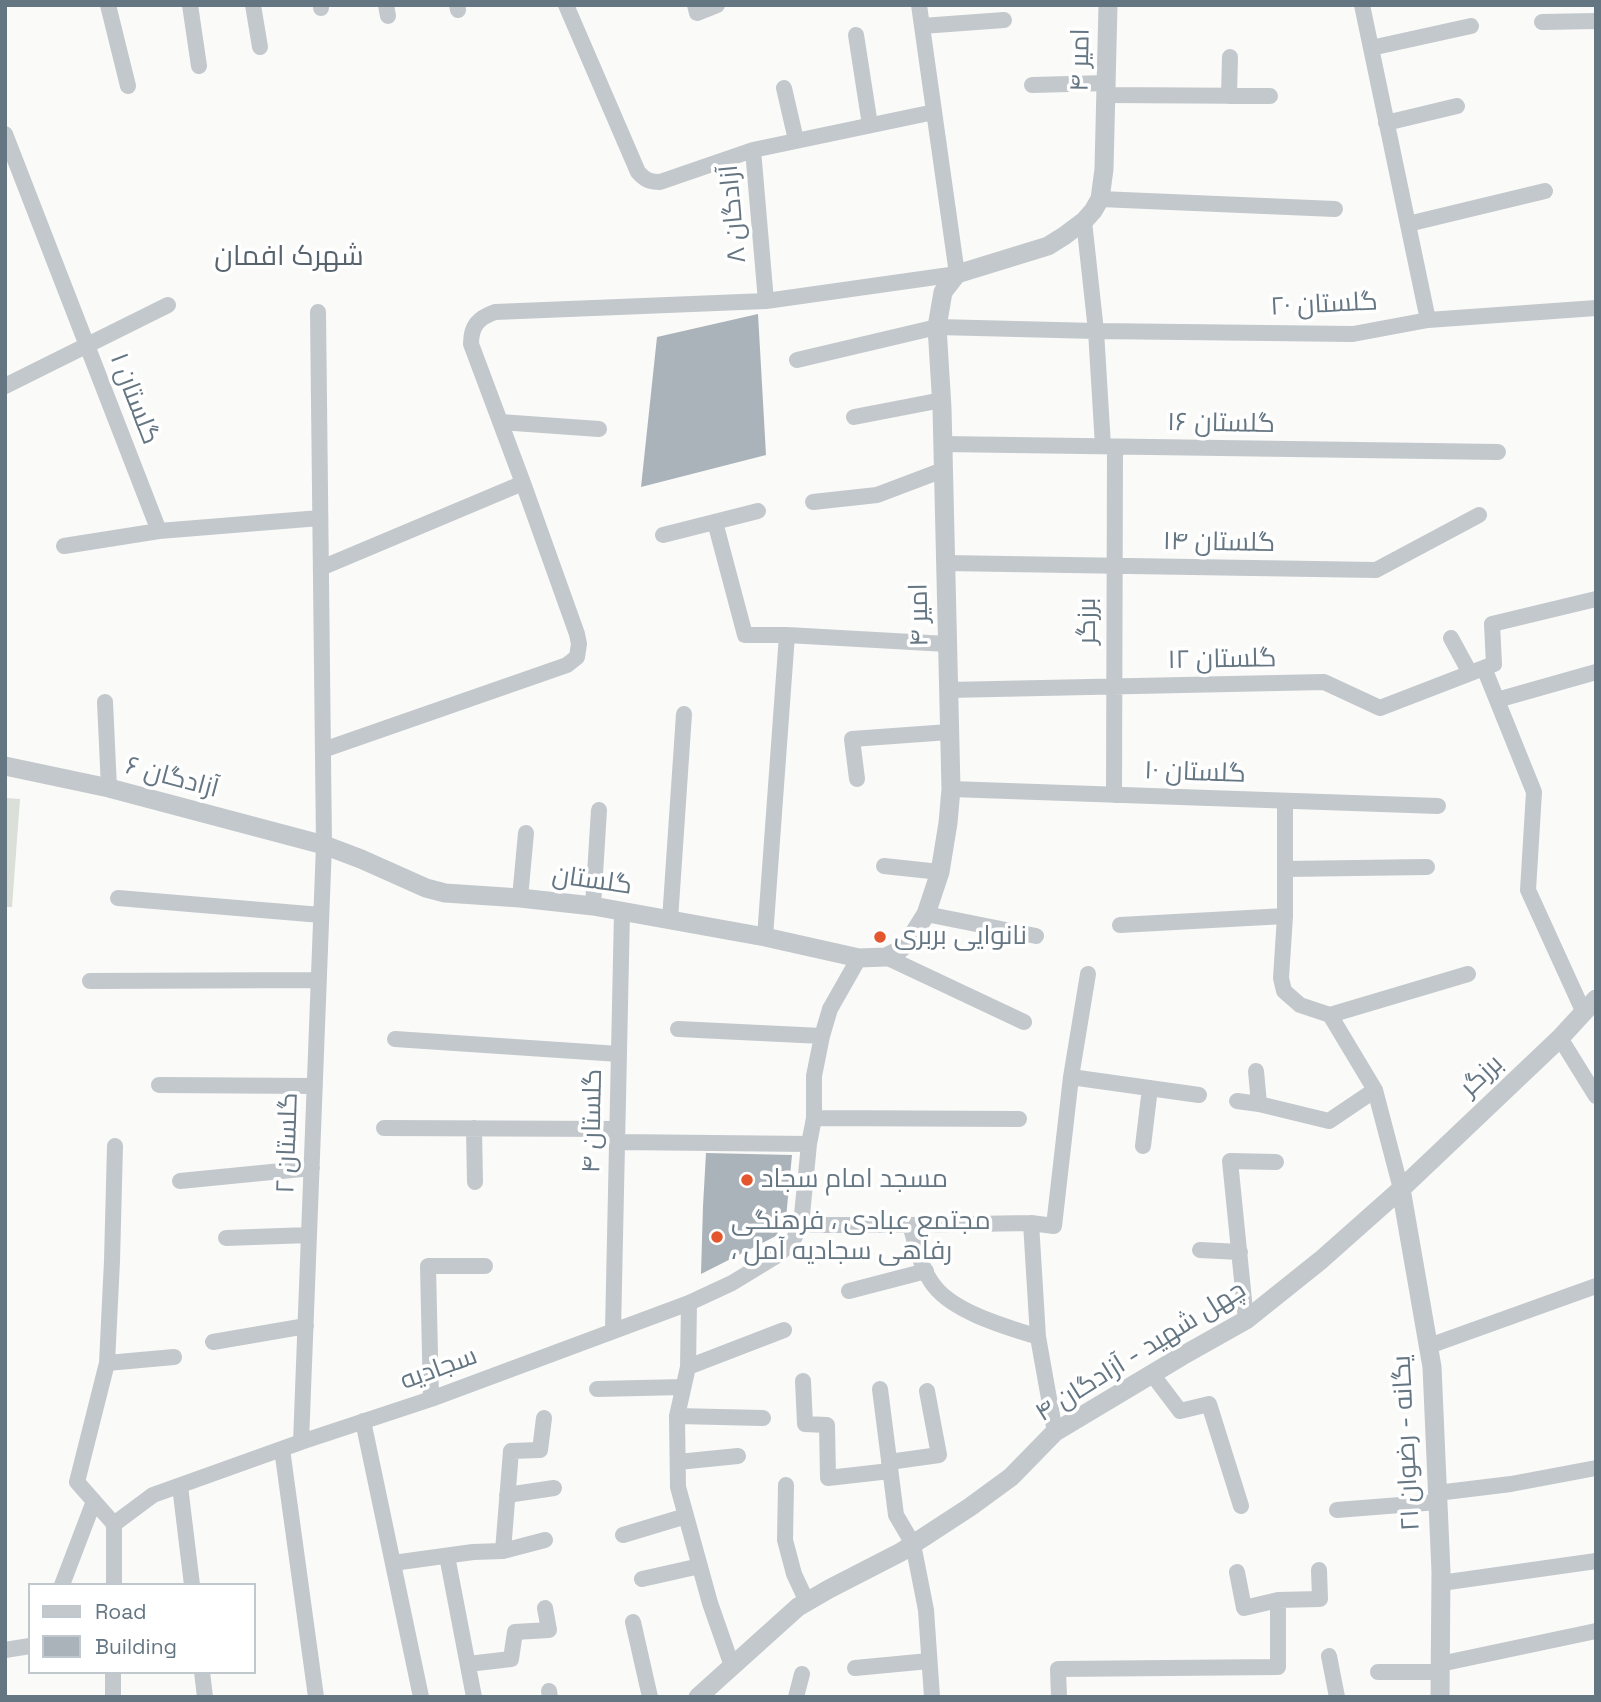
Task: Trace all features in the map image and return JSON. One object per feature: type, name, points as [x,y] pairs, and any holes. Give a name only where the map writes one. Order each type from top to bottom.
[{"type":"street","points":[[108,5],[128,86]]},
{"type":"street","points":[[190,5],[199,66]]},
{"type":"street","points":[[253,5],[260,47]]},
{"type":"street","name":"آزادگان ۸","points":[[566,5],[638,172],[644,178],[651,182],[660,182],[753,150],[766,301]]},
{"type":"street","points":[[696,9],[717,5]]},
{"type":"street","points":[[323,750],[567,665],[578,657],[577,634],[471,344],[474,325],[484,316],[495,312],[766,301],[957,274],[919,5]]},
{"type":"street","name":"امیر ۴","points":[[887,957],[909,942],[926,914],[940,872],[951,789],[942,400],[937,327],[943,292],[957,274],[1048,246],[1084,221],[1100,199],[1104,169],[1108,5]]},
{"type":"street","points":[[1362,5],[1428,320]]},
{"type":"street","points":[[922,26],[1004,20]]},
{"type":"street","points":[[1542,22],[1596,21]]},
{"type":"street","points":[[1370,48],[1471,26]]},
{"type":"street","points":[[856,36],[870,125]]},
{"type":"street","points":[[1229,96],[1230,57]]},
{"type":"street","points":[[1032,85],[1270,96]]},
{"type":"street","points":[[785,88],[796,140]]},
{"type":"street","points":[[1386,123],[1457,106]]},
{"type":"street","points":[[753,150],[934,112]]},
{"type":"street","name":"گلستان ۱","points":[[5,134],[159,531]]},
{"type":"street","points":[[1408,224],[1545,191]]},
{"type":"street","points":[[1100,199],[1335,209]]},
{"type":"street","name":"برزگر","points":[[1084,221],[1109,447],[1114,567],[1114,795]]},
{"type":"street","points":[[5,386],[169,305]]},
{"type":"street","name":"گلستان ۲۰","points":[[797,360],[937,327],[1353,334],[1428,320],[1596,308]]},
{"type":"street","points":[[318,312],[324,845]]},
{"type":"street","points":[[853,417],[942,400]]},
{"type":"street","points":[[500,422],[599,429]]},
{"type":"street","name":"گلستان ۱۶","points":[[943,444],[1498,452]]},
{"type":"street","points":[[813,502],[877,495],[943,470]]},
{"type":"street","points":[[321,568],[523,483]]},
{"type":"street","points":[[663,535],[758,511]]},
{"type":"street","name":"گلستان ۱۴","points":[[945,563],[1376,570],[1479,515]]},
{"type":"street","points":[[64,547],[159,531],[320,518]]},
{"type":"street","points":[[715,522],[745,635],[947,645]]},
{"type":"street","points":[[1477,671],[1494,664],[1492,624],[1596,599]]},
{"type":"street","points":[[765,937],[787,635]]},
{"type":"street","points":[[1451,638],[1497,700],[1534,792],[1528,890],[1590,1006]]},
{"type":"street","name":"گلستان ۱۲","points":[[948,690],[1324,682],[1380,708],[1477,671]]},
{"type":"street","points":[[1497,700],[1596,672]]},
{"type":"street","points":[[105,702],[109,788]]},
{"type":"street","points":[[670,920],[684,714]]},
{"type":"street","points":[[857,779],[852,739],[949,732]]},
{"type":"street","name":"آزادگان ۶","points":[[5,766],[109,788],[324,845]]},
{"type":"street","name":"گلستان ۱۰","points":[[951,789],[1438,806]]},
{"type":"street","points":[[1285,801],[1285,916],[1281,978],[1284,991],[1300,1005],[1330,1015],[1468,974]]},
{"type":"street","points":[[593,906],[599,810]]},
{"type":"street","points":[[520,898],[526,833]]},
{"type":"street","name":"گلستان","points":[[324,845],[426,888],[593,906],[765,937],[859,958]]},
{"type":"street","name":"گلستان ۲","points":[[301,1442],[324,845]]},
{"type":"street","points":[[884,866],[940,872]]},
{"type":"street","points":[[1285,869],[1427,867]]},
{"type":"street","points":[[118,898],[321,915]]},
{"type":"street","name":"گلستان ۴","points":[[613,1331],[622,912]]},
{"type":"street","points":[[926,914],[1036,936]]},
{"type":"street","points":[[1120,925],[1285,916]]},
{"type":"street","points":[[1024,1022],[887,957],[859,958],[830,1009],[822,1036],[814,1076],[814,1118],[801,1225],[1031,1223],[1054,1226],[1071,1077],[1088,974]]},
{"type":"street","points":[[90,981],[319,980]]},
{"type":"street","name":"برزگر","points":[[1401,1189],[1560,1038],[1590,1006]]},
{"type":"street","points":[[1330,1015],[1375,1090],[1401,1189]]},
{"type":"street","points":[[678,1029],[822,1036]]},
{"type":"street","points":[[1560,1038],[1596,1096]]},
{"type":"street","points":[[395,1039],[619,1054]]},
{"type":"street","points":[[1256,1070],[1259,1104]]},
{"type":"street","points":[[1071,1077],[1199,1094]]},
{"type":"street","points":[[159,1085],[315,1086]]},
{"type":"street","points":[[1143,1146],[1150,1088]]},
{"type":"street","points":[[1237,1101],[1329,1121],[1375,1090]]},
{"type":"street","points":[[814,1118],[1019,1119]]},
{"type":"street","points":[[384,1128],[474,1129],[809,1144]]},
{"type":"street","points":[[474,1129],[475,1182]]},
{"type":"street","points":[[114,1583],[114,1524],[77,1482],[107,1363],[115,1146]]},
{"type":"street","points":[[1246,1320],[1230,1161],[1276,1162]]},
{"type":"street","points":[[180,1181],[312,1168]]},
{"type":"street","name":"چهل شهید - آزادگان ۴","points":[[708,1694],[732,1666],[798,1607],[913,1544],[1011,1477],[1055,1432],[1246,1320],[1321,1260],[1401,1189]]},
{"type":"street","name":"یگانه - رضوان ۲۱","points":[[1401,1189],[1432,1367],[1441,1583],[1440,1697]]},
{"type":"street","points":[[1031,1223],[1038,1338],[1055,1432]]},
{"type":"street","name":"سجادیه","points":[[114,1524],[153,1495],[431,1399],[689,1303],[732,1283],[778,1255],[792,1242],[801,1225]]},
{"type":"street","points":[[910,1225],[934,1286],[953,1303],[997,1324],[1038,1338]]},
{"type":"street","points":[[226,1238],[309,1235]]},
{"type":"street","points":[[1200,1250],[1240,1252]]},
{"type":"street","points":[[431,1399],[428,1266],[485,1266]]},
{"type":"street","points":[[849,1291],[926,1271]]},
{"type":"street","points":[[1429,1346],[1596,1286]]},
{"type":"street","points":[[689,1303],[688,1367],[677,1416],[678,1487],[710,1603],[732,1666]]},
{"type":"street","points":[[213,1342],[306,1326]]},
{"type":"street","points":[[688,1367],[783,1330]]},
{"type":"street","points":[[107,1363],[174,1357]]},
{"type":"street","points":[[1152,1374],[1180,1411],[1209,1404],[1241,1506]]},
{"type":"street","points":[[803,1381],[805,1424],[827,1425],[828,1478],[939,1455],[927,1391]]},
{"type":"street","points":[[597,1389],[683,1387]]},
{"type":"street","points":[[880,1389],[896,1515],[913,1544],[926,1610],[932,1697]]},
{"type":"street","points":[[677,1416],[763,1418]]},
{"type":"street","points":[[502,1550],[511,1451],[540,1450],[544,1418]]},
{"type":"street","points":[[363,1422],[421,1697]]},
{"type":"street","points":[[282,1449],[316,1697]]},
{"type":"street","points":[[678,1462],[738,1456]]},
{"type":"street","points":[[1338,1510],[1438,1497],[1596,1468]]},
{"type":"street","points":[[786,1485],[785,1540],[794,1574],[807,1602]]},
{"type":"street","points":[[180,1486],[192,1583]]},
{"type":"street","points":[[507,1495],[554,1488]]},
{"type":"street","points":[[63,1583],[94,1502]]},
{"type":"street","points":[[623,1535],[686,1516]]},
{"type":"street","points":[[393,1563],[502,1550],[545,1540]]},
{"type":"street","points":[[447,1556],[474,1697]]},
{"type":"street","points":[[1441,1583],[1596,1561]]},
{"type":"street","points":[[642,1579],[700,1566]]},
{"type":"street","points":[[1237,1572],[1244,1608],[1278,1600],[1320,1599],[1318,1570]]},
{"type":"street","points":[[1059,1697],[1058,1669],[1278,1667],[1278,1600]]},
{"type":"street","points":[[468,1664],[511,1658],[515,1632],[549,1630],[545,1608]]},
{"type":"street","points":[[633,1622],[650,1697]]},
{"type":"street","points":[[1378,1672],[1440,1668],[1596,1632]]},
{"type":"street","points":[[5,1650],[28,1646]]},
{"type":"street","points":[[1329,1656],[1337,1697]]},
{"type":"street","points":[[855,1668],[929,1661]]},
{"type":"street","points":[[113,1697],[114,1674]]},
{"type":"street","points":[[202,1674],[205,1697]]},
{"type":"street","points":[[796,1697],[802,1674]]},
{"type":"shaded area","points":[[5,798],[20,799],[12,907],[5,907]]},
{"type":"building","points":[[758,314],[766,455],[641,487],[657,337]]},
{"type":"building","name":"مسجد امام سجاد","points":[[706,1153],[792,1155],[786,1218],[776,1236],[701,1274],[703,1206]]},
{"type":"place","name":"نانوایی بربری","points":[[880,937]]},
{"type":"place","name":"مسجد امام سجاد","points":[[747,1180]]},
{"type":"place","name":"مجتمع عبادی ، فرهنگی ، رفاهی سجادیه آمل","points":[[717,1237]]},
{"type":"district","name":"شهرک افمان","points":[[289,257]]}]
